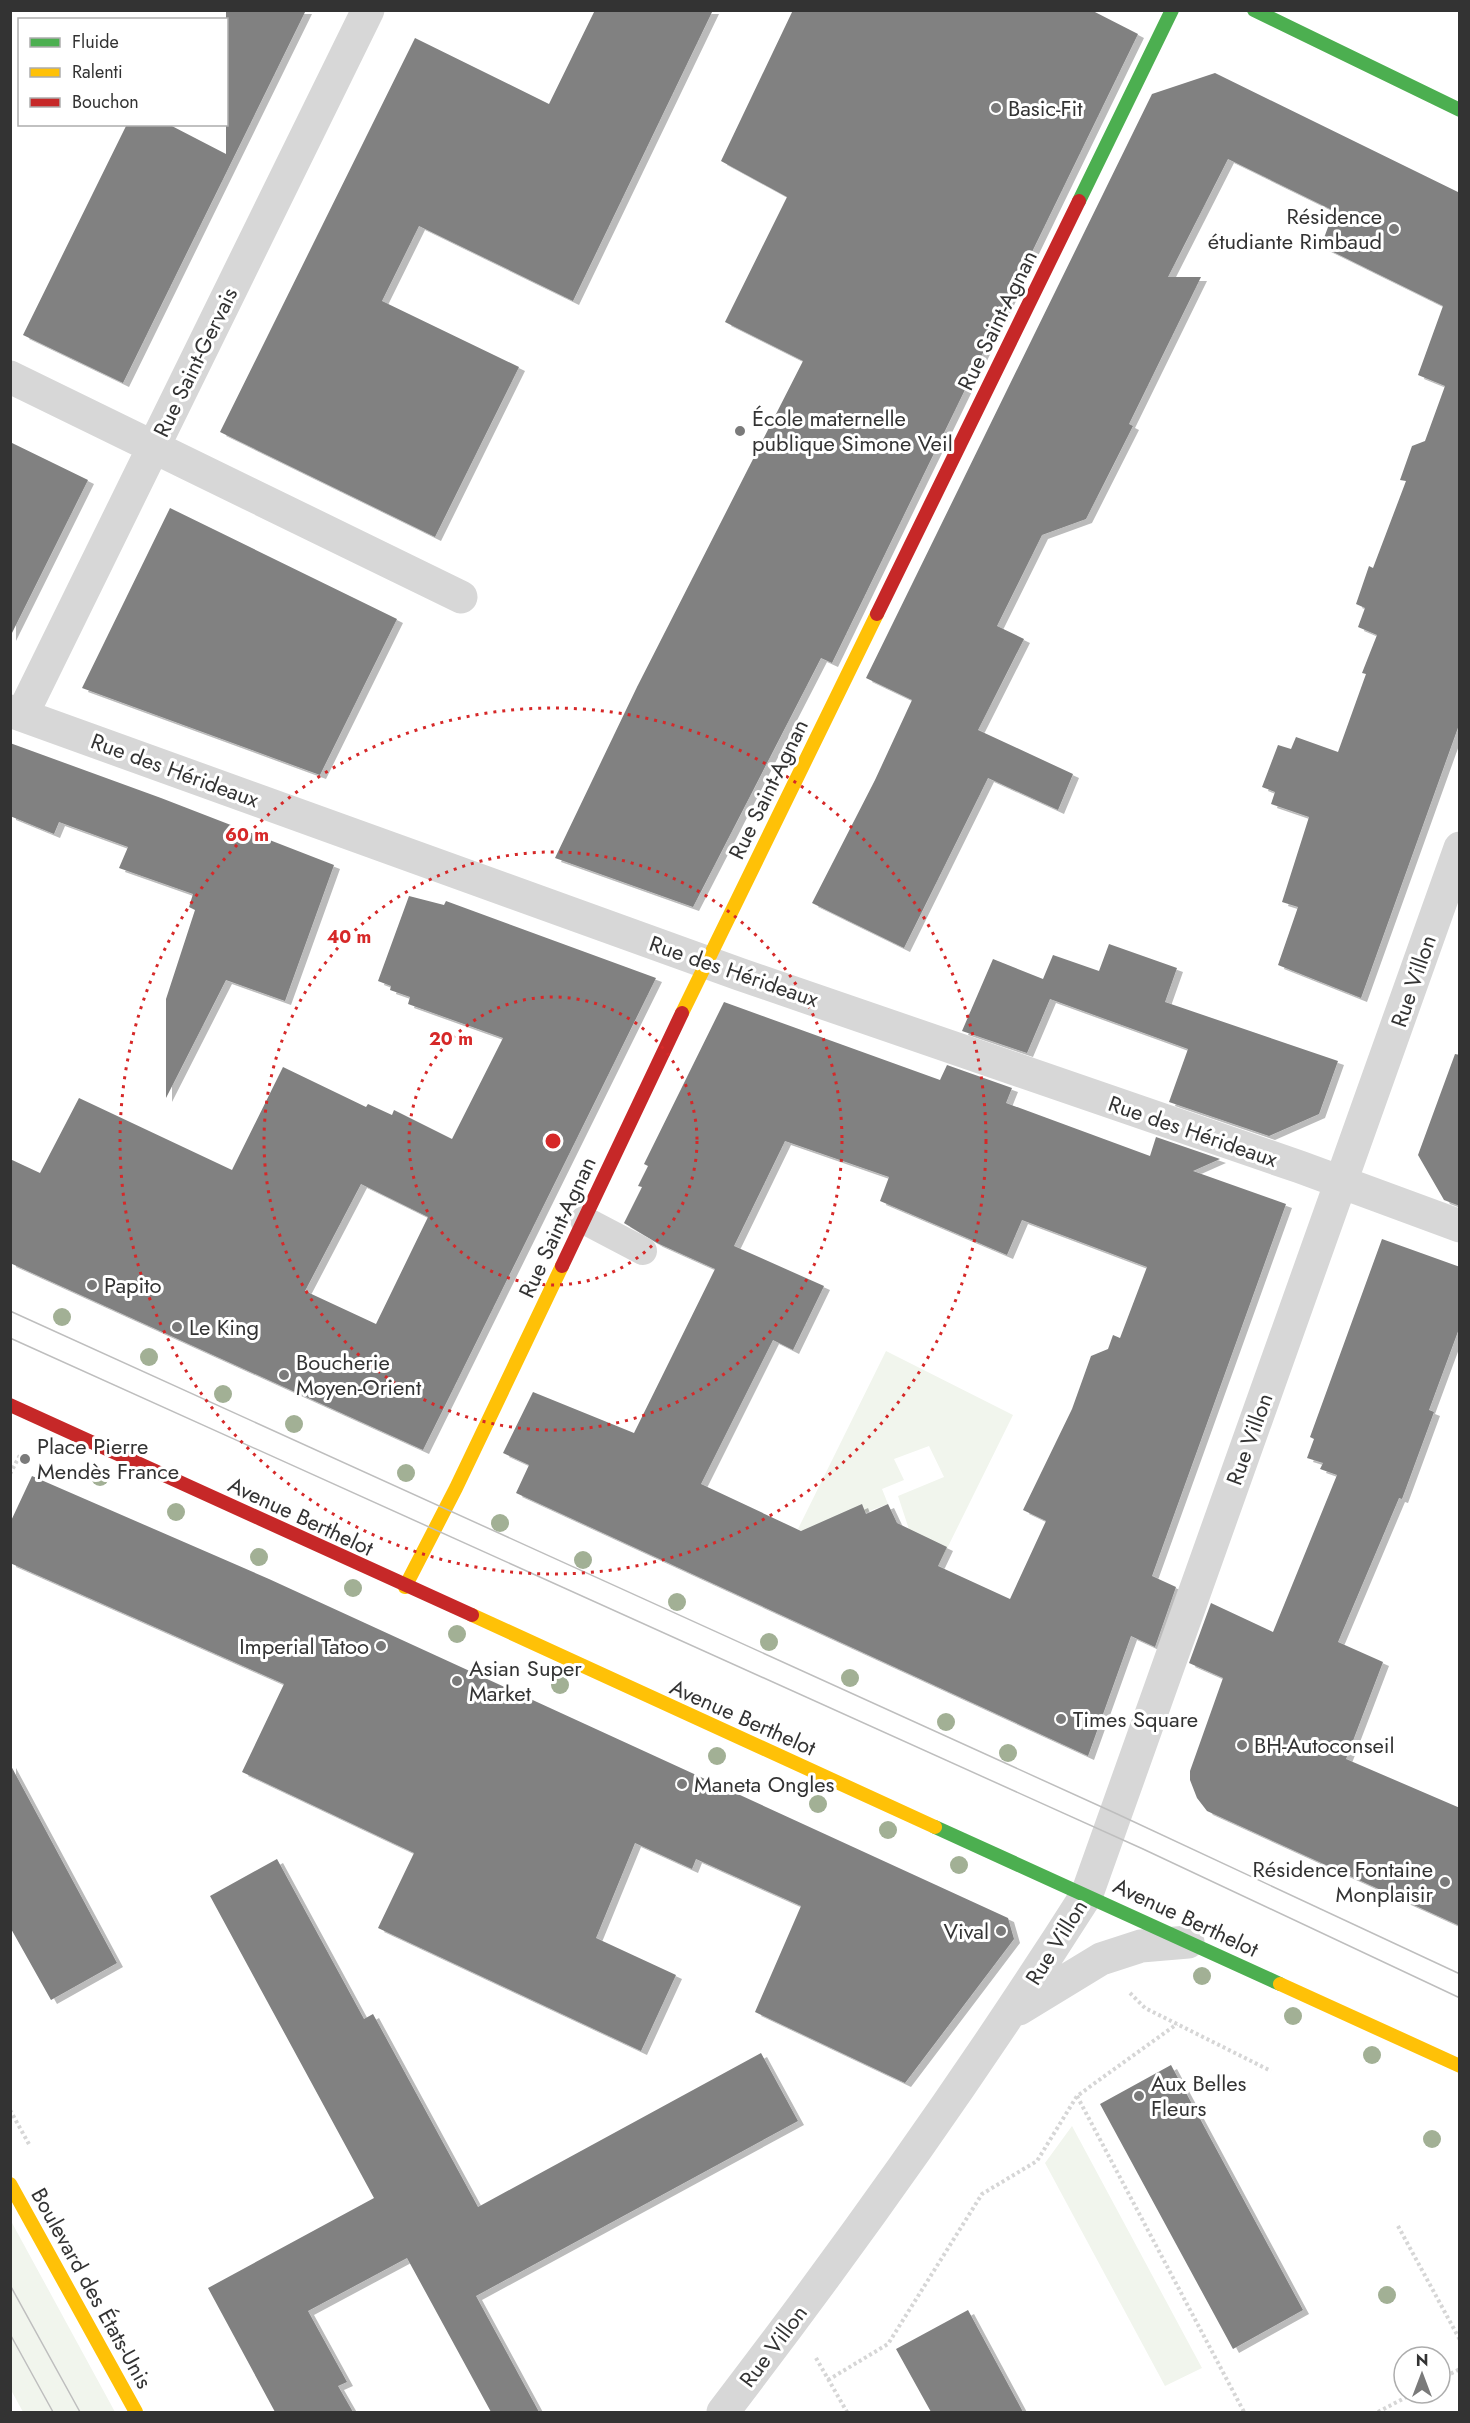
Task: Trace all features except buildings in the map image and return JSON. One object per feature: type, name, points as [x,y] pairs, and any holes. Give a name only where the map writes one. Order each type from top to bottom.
[{"type":"main road","name":"Rue Saint-Agnan","points":[[405,1587],[456,1488],[707,962],[1172,10]]},
{"type":"main road","points":[[1254,10],[1460,110]]},
{"type":"main road","name":"Avenue Berthelot","points":[[10,1405],[1460,2066]]},
{"type":"main road","name":"Boulevard des États-Unis","points":[[10,2184],[136,2412]]},
{"type":"street","name":"Rue Saint-Gervais","points":[[16,713],[154,445],[368,10]]},
{"type":"street","points":[[10,377],[154,445],[461,597]]},
{"type":"street","name":"Rue des Hérideaux","points":[[16,713],[707,962],[1460,1226]]},
{"type":"street","name":"Rue Villon","points":[[723,2412],[794,2320],[1010,2015],[1087,1894],[1460,848]]},
{"type":"street","name":"Rue Villon","points":[[1010,2015],[1101,1959],[1141,1947],[1188,1942]]},
{"type":"lane","points":[[584,1220],[643,1251]]},
{"type":"path","points":[[1123,1986],[1145,2008],[1271,2071]]},
{"type":"path","points":[[828,2380],[888,2344],[982,2194],[1037,2161],[1077,2096],[1176,2024]]},
{"type":"path","points":[[1077,2096],[1244,2412]]},
{"type":"path","points":[[1398,2226],[1460,2340]]},
{"type":"path","points":[[794,2320],[847,2412]]},
{"type":"path","points":[[1378,2412],[1392,2405]]},
{"type":"shaded area","points":[[886,1351],[1013,1415],[928,1587],[898,1496],[944,1477],[929,1446],[894,1459],[904,1480],[882,1489],[888,1504],[808,1534],[798,1529]]},
{"type":"shaded area","points":[[1072,2126],[1202,2368],[1165,2386],[1045,2163]]},
{"type":"shaded area","points":[[10,2221],[115,2412],[23,2412],[11,2390]]},
{"type":"tram line","points":[[10,1311],[1115,1813],[1460,1974]]},
{"type":"tram line","points":[[10,1338],[1143,1849],[1460,1998]]},
{"type":"tram line","points":[[10,2285],[80,2412]]},
{"type":"tram line","points":[[10,2334],[53,2412]]},
{"type":"traffic: fast","points":[[1079,201],[1172,10]]},
{"type":"traffic: fast","points":[[1254,10],[1460,110]]},
{"type":"traffic: fast","points":[[935,1827],[1280,1984]]},
{"type":"traffic: slow","points":[[682,1013],[877,614]]},
{"type":"traffic: slow","points":[[405,1587],[456,1488],[562,1266]]},
{"type":"traffic: slow","points":[[472,1615],[935,1827]]},
{"type":"traffic: slow","points":[[1280,1984],[1460,2066]]},
{"type":"traffic: slow","points":[[10,2184],[136,2412]]},
{"type":"traffic: jam","points":[[877,614],[1079,201]]},
{"type":"traffic: jam","points":[[562,1266],[682,1013]]},
{"type":"traffic: jam","points":[[10,1405],[472,1615]]},
{"type":"place","name":"Basic-Fit","points":[[996,108]]},
{"type":"place","name":"Résidence étudiante Rimbaud","points":[[1394,229]]},
{"type":"place","name":"École maternelle publique Simone Veil","points":[[740,431]]},
{"type":"place","name":"Papito","points":[[92,1285]]},
{"type":"place","name":"Le King","points":[[177,1327]]},
{"type":"place","name":"Boucherie Moyen-Orient","points":[[284,1375]]},
{"type":"place","name":"Place Pierre Mendès France","points":[[25,1459]]},
{"type":"place","name":"Imperial Tatoo","points":[[381,1646]]},
{"type":"place","name":"Asian Super Market","points":[[457,1681]]},
{"type":"place","name":"Times Square","points":[[1061,1719]]},
{"type":"place","name":"BH-Autoconseil","points":[[1242,1745]]},
{"type":"place","name":"Maneta Ongles","points":[[682,1784]]},
{"type":"place","name":"Résidence Fontaine Monplaisir","points":[[1445,1882]]},
{"type":"place","name":"Vival","points":[[1001,1931]]},
{"type":"place","name":"Aux Belles Fleurs","points":[[1139,2096]]}]
